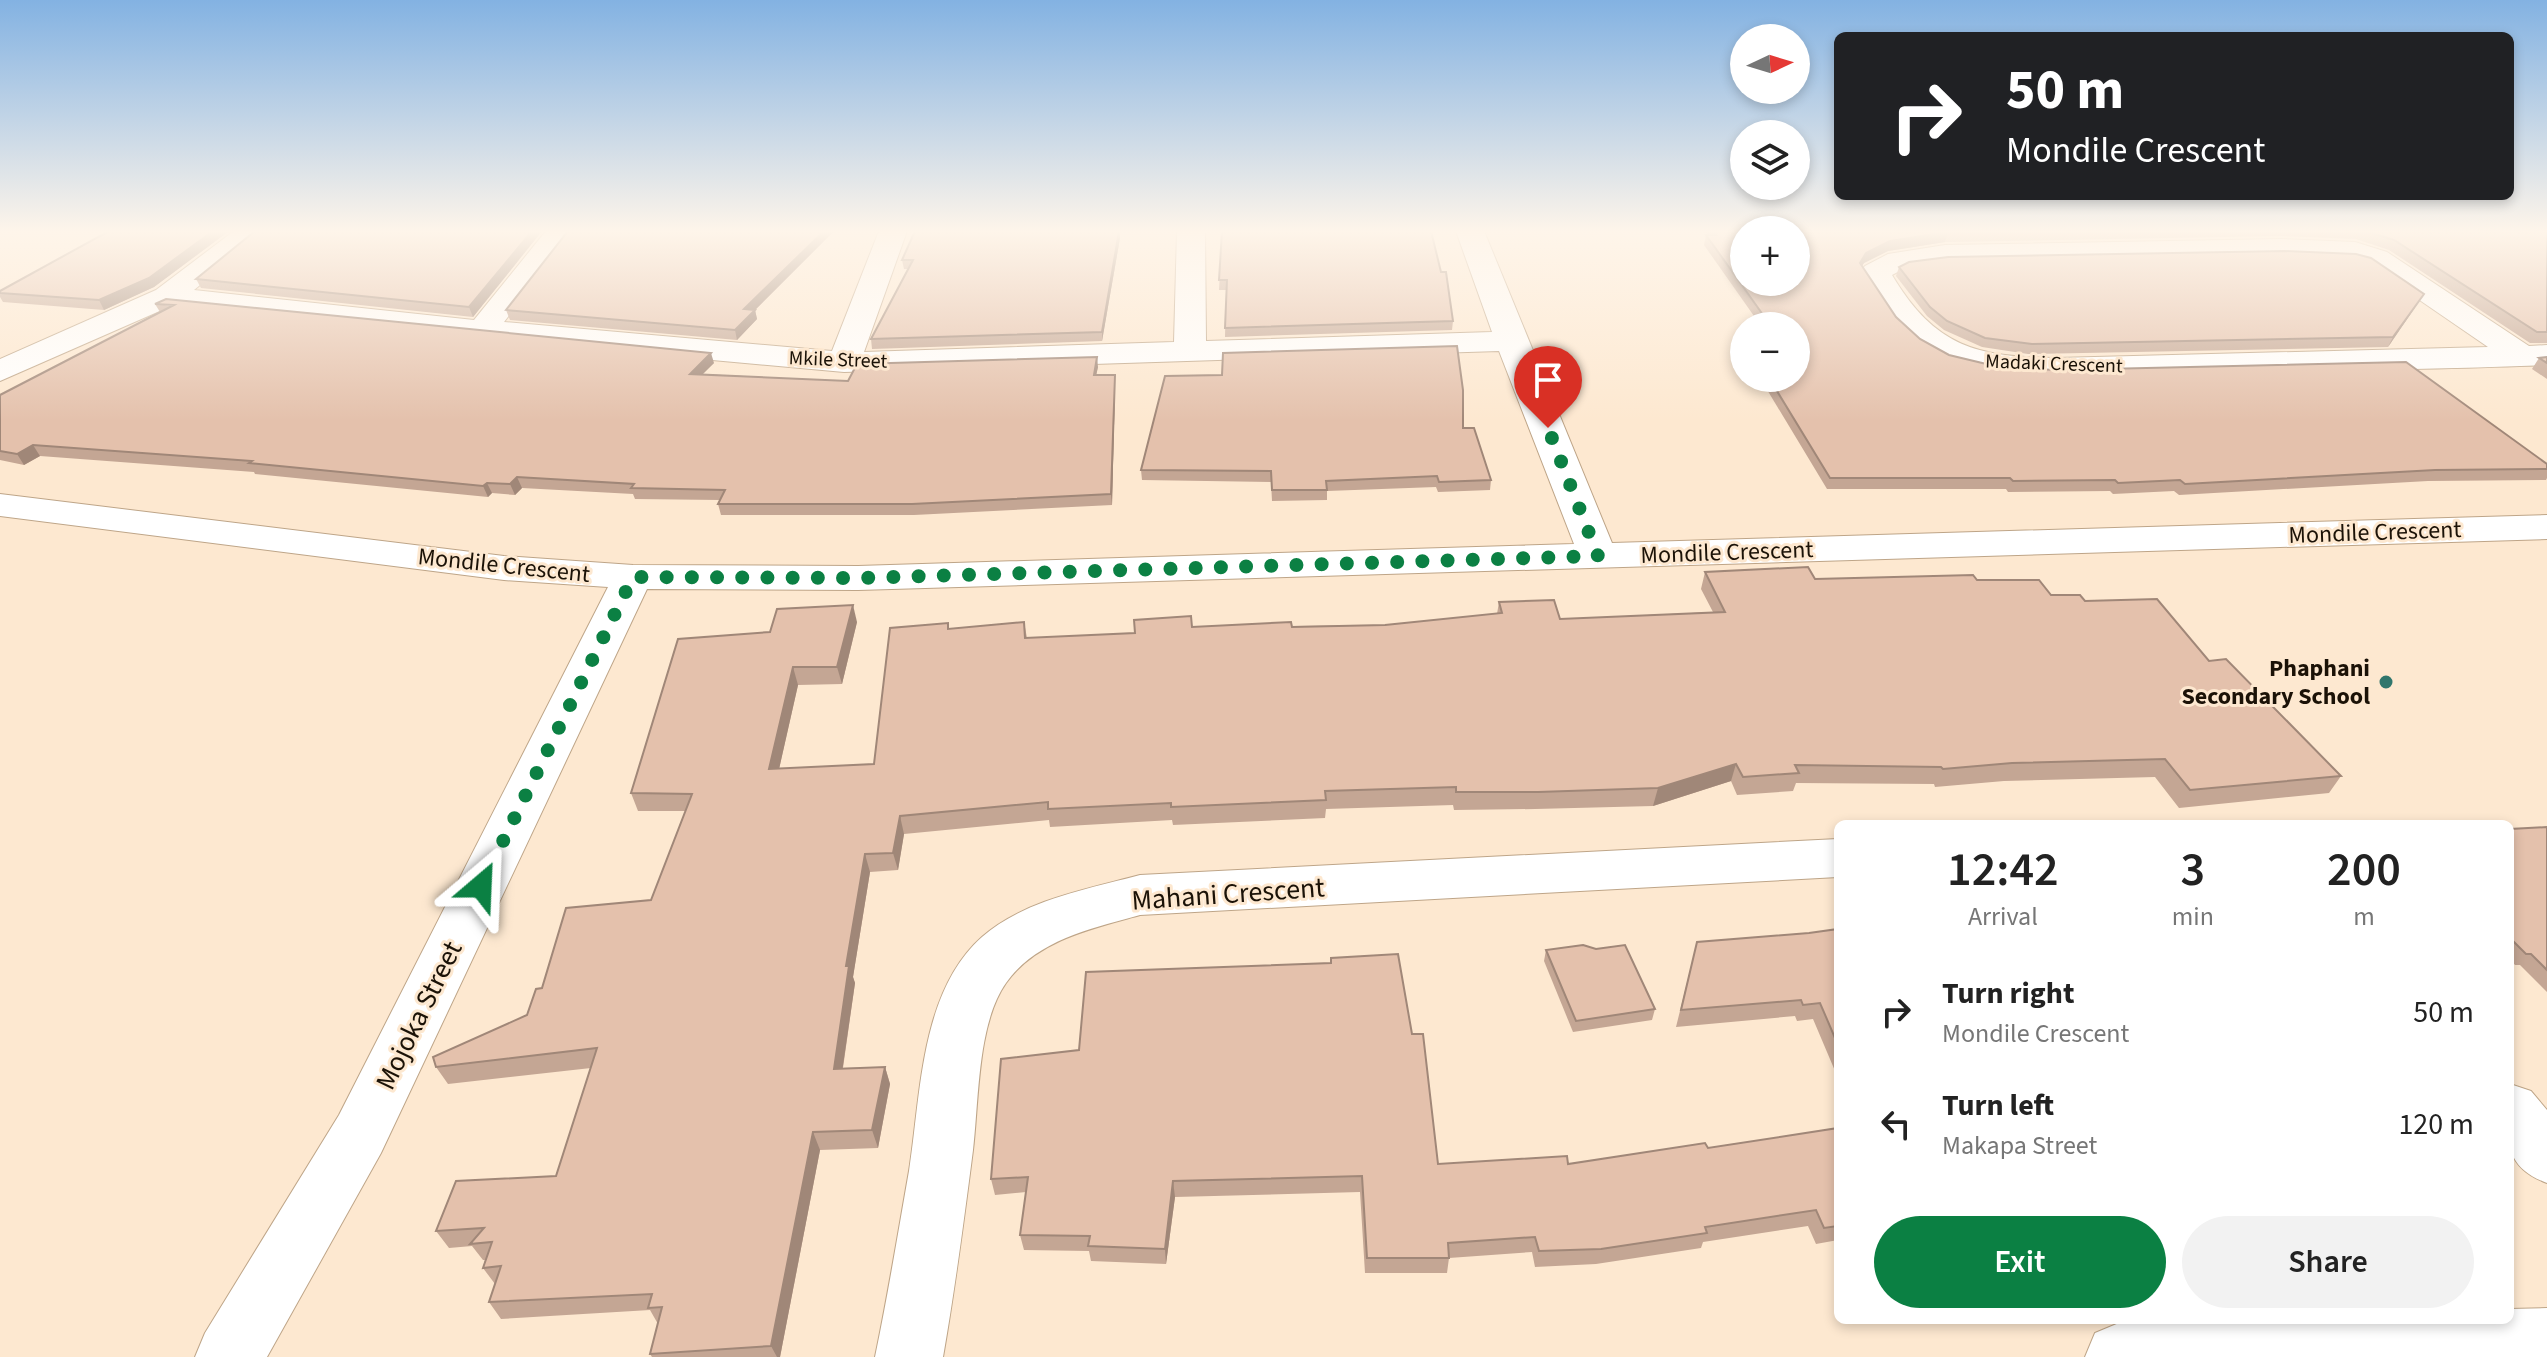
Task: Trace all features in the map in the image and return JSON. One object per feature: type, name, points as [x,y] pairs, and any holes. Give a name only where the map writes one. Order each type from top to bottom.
[{"type":"street","points":[[482,330],[510,294]]},
{"type":"street","points":[[844,362],[869,294]]},
{"type":"street","points":[[1190,294],[1190,351]]},
{"type":"street","points":[[1494,294],[1598,556]]},
{"type":"street","name":"Madaki Crescent","points":[[1891,294],[1912,325],[1933,345],[1956,356],[1998,364],[2095,366],[2534,355]]},
{"type":"street","name":"Madaki Crescent","points":[[2435,294],[2534,355]]},
{"type":"street","name":"Mkile Street","points":[[167,296],[482,330],[844,362],[1511,341]]},
{"type":"street","points":[[0,371],[167,296]]},
{"type":"street","name":"Mondile Crescent","points":[[0,505],[504,568],[633,577],[858,578],[2547,527]]},
{"type":"street","name":"Mojoka Street","points":[[229,1357],[360,1134],[633,577]]},
{"type":"street","name":"Mahani Crescent","points":[[909,1357],[962,1017],[988,967],[1013,943],[1076,912],[1140,895],[1834,858]]},
{"type":"street","points":[[2514,1115],[2547,1155]]},
{"type":"street","points":[[2119,1357],[2547,1342]]},
{"type":"building","points":[[19,294],[112,294],[99,300]]},
{"type":"building","points":[[345,294],[480,294],[469,307]]},
{"type":"building","points":[[518,294],[759,294],[744,309],[755,310],[735,330],[506,310]]},
{"type":"building","points":[[895,294],[1108,294],[1102,332],[871,339]]},
{"type":"building","points":[[1226,294],[1449,294],[1453,321],[1225,328]]},
{"type":"building","points":[[1881,294],[1896,317],[1920,339],[1949,355],[2003,368],[2059,370],[2406,362],[2547,464],[2547,469],[2435,470],[2185,484],[2180,480],[2118,483],[2115,480],[2013,481],[2010,478],[1830,478],[1778,392],[1810,392],[1810,312],[1761,312],[1750,296]]},
{"type":"building","points":[[1920,294],[2424,294],[2393,337],[2032,344],[1985,338],[1947,321]]},
{"type":"building","points":[[2478,294],[2547,294],[2547,332],[2537,332]]},
{"type":"building","points":[[166,299],[711,353],[690,374],[848,381],[857,364],[1097,357],[1094,375],[1115,375],[1111,494],[912,504],[718,504],[725,490],[631,488],[634,484],[517,477],[510,484],[487,483],[483,486],[249,463],[252,461],[33,445],[17,454],[0,451],[0,395],[174,305],[155,304]]},
{"type":"building","points":[[1457,346],[1463,390],[1463,428],[1474,428],[1491,480],[1439,482],[1437,476],[1326,481],[1327,490],[1272,490],[1271,471],[1141,470],[1165,376],[1222,375],[1223,353]]},
{"type":"building","points":[[1808,567],[1815,579],[1973,575],[1977,580],[2039,580],[2051,595],[2080,595],[2085,601],[2157,599],[2209,661],[2226,659],[2341,776],[2190,790],[2165,759],[2012,763],[1943,769],[1795,765],[1799,773],[1743,777],[1736,764],[1658,788],[1538,792],[1456,792],[1456,787],[1325,791],[1326,800],[1048,809],[1048,802],[900,816],[893,853],[865,854],[846,966],[849,966],[834,1069],[885,1067],[872,1130],[813,1132],[771,1346],[650,1354],[662,1307],[648,1308],[652,1294],[489,1302],[501,1266],[483,1268],[492,1242],[470,1244],[484,1228],[436,1231],[456,1181],[556,1176],[597,1048],[436,1067],[433,1057],[527,1015],[536,989],[542,988],[566,908],[651,900],[692,794],[631,793],[678,639],[770,632],[777,609],[853,605],[837,667],[793,667],[769,769],[874,764],[890,628],[948,623],[948,629],[1024,622],[1025,638],[1135,633],[1134,620],[1191,616],[1192,627],[1291,622],[1292,627],[1385,625],[1502,613],[1499,602],[1554,600],[1560,619],[1725,612],[1705,572]]},
{"type":"building","points":[[2547,827],[2547,970],[2514,942],[2514,829]]},
{"type":"building","points":[[1834,930],[1834,1036],[1820,1003],[1803,1005],[1801,1000],[1681,1010],[1697,942]]},
{"type":"building","points":[[1583,945],[1596,949],[1625,945],[1655,1009],[1576,1021],[1546,950]]},
{"type":"building","points":[[1398,954],[1412,1034],[1423,1034],[1438,1164],[1567,1156],[1568,1164],[1705,1143],[1708,1148],[1834,1129],[1834,1227],[1824,1228],[1816,1210],[1705,1227],[1707,1233],[1601,1249],[1539,1251],[1535,1237],[1448,1243],[1449,1258],[1367,1258],[1362,1176],[1173,1181],[1165,1249],[1088,1246],[1090,1236],[1020,1235],[1028,1177],[991,1179],[1001,1059],[1079,1050],[1086,972],[1331,963],[1331,958]]},
{"type":"place","name":"Phaphani Secondary School","points":[[2386,682]]},
{"type":"route","points":[[481,886],[633,577],[858,578],[1598,556],[1548,428]]}]
